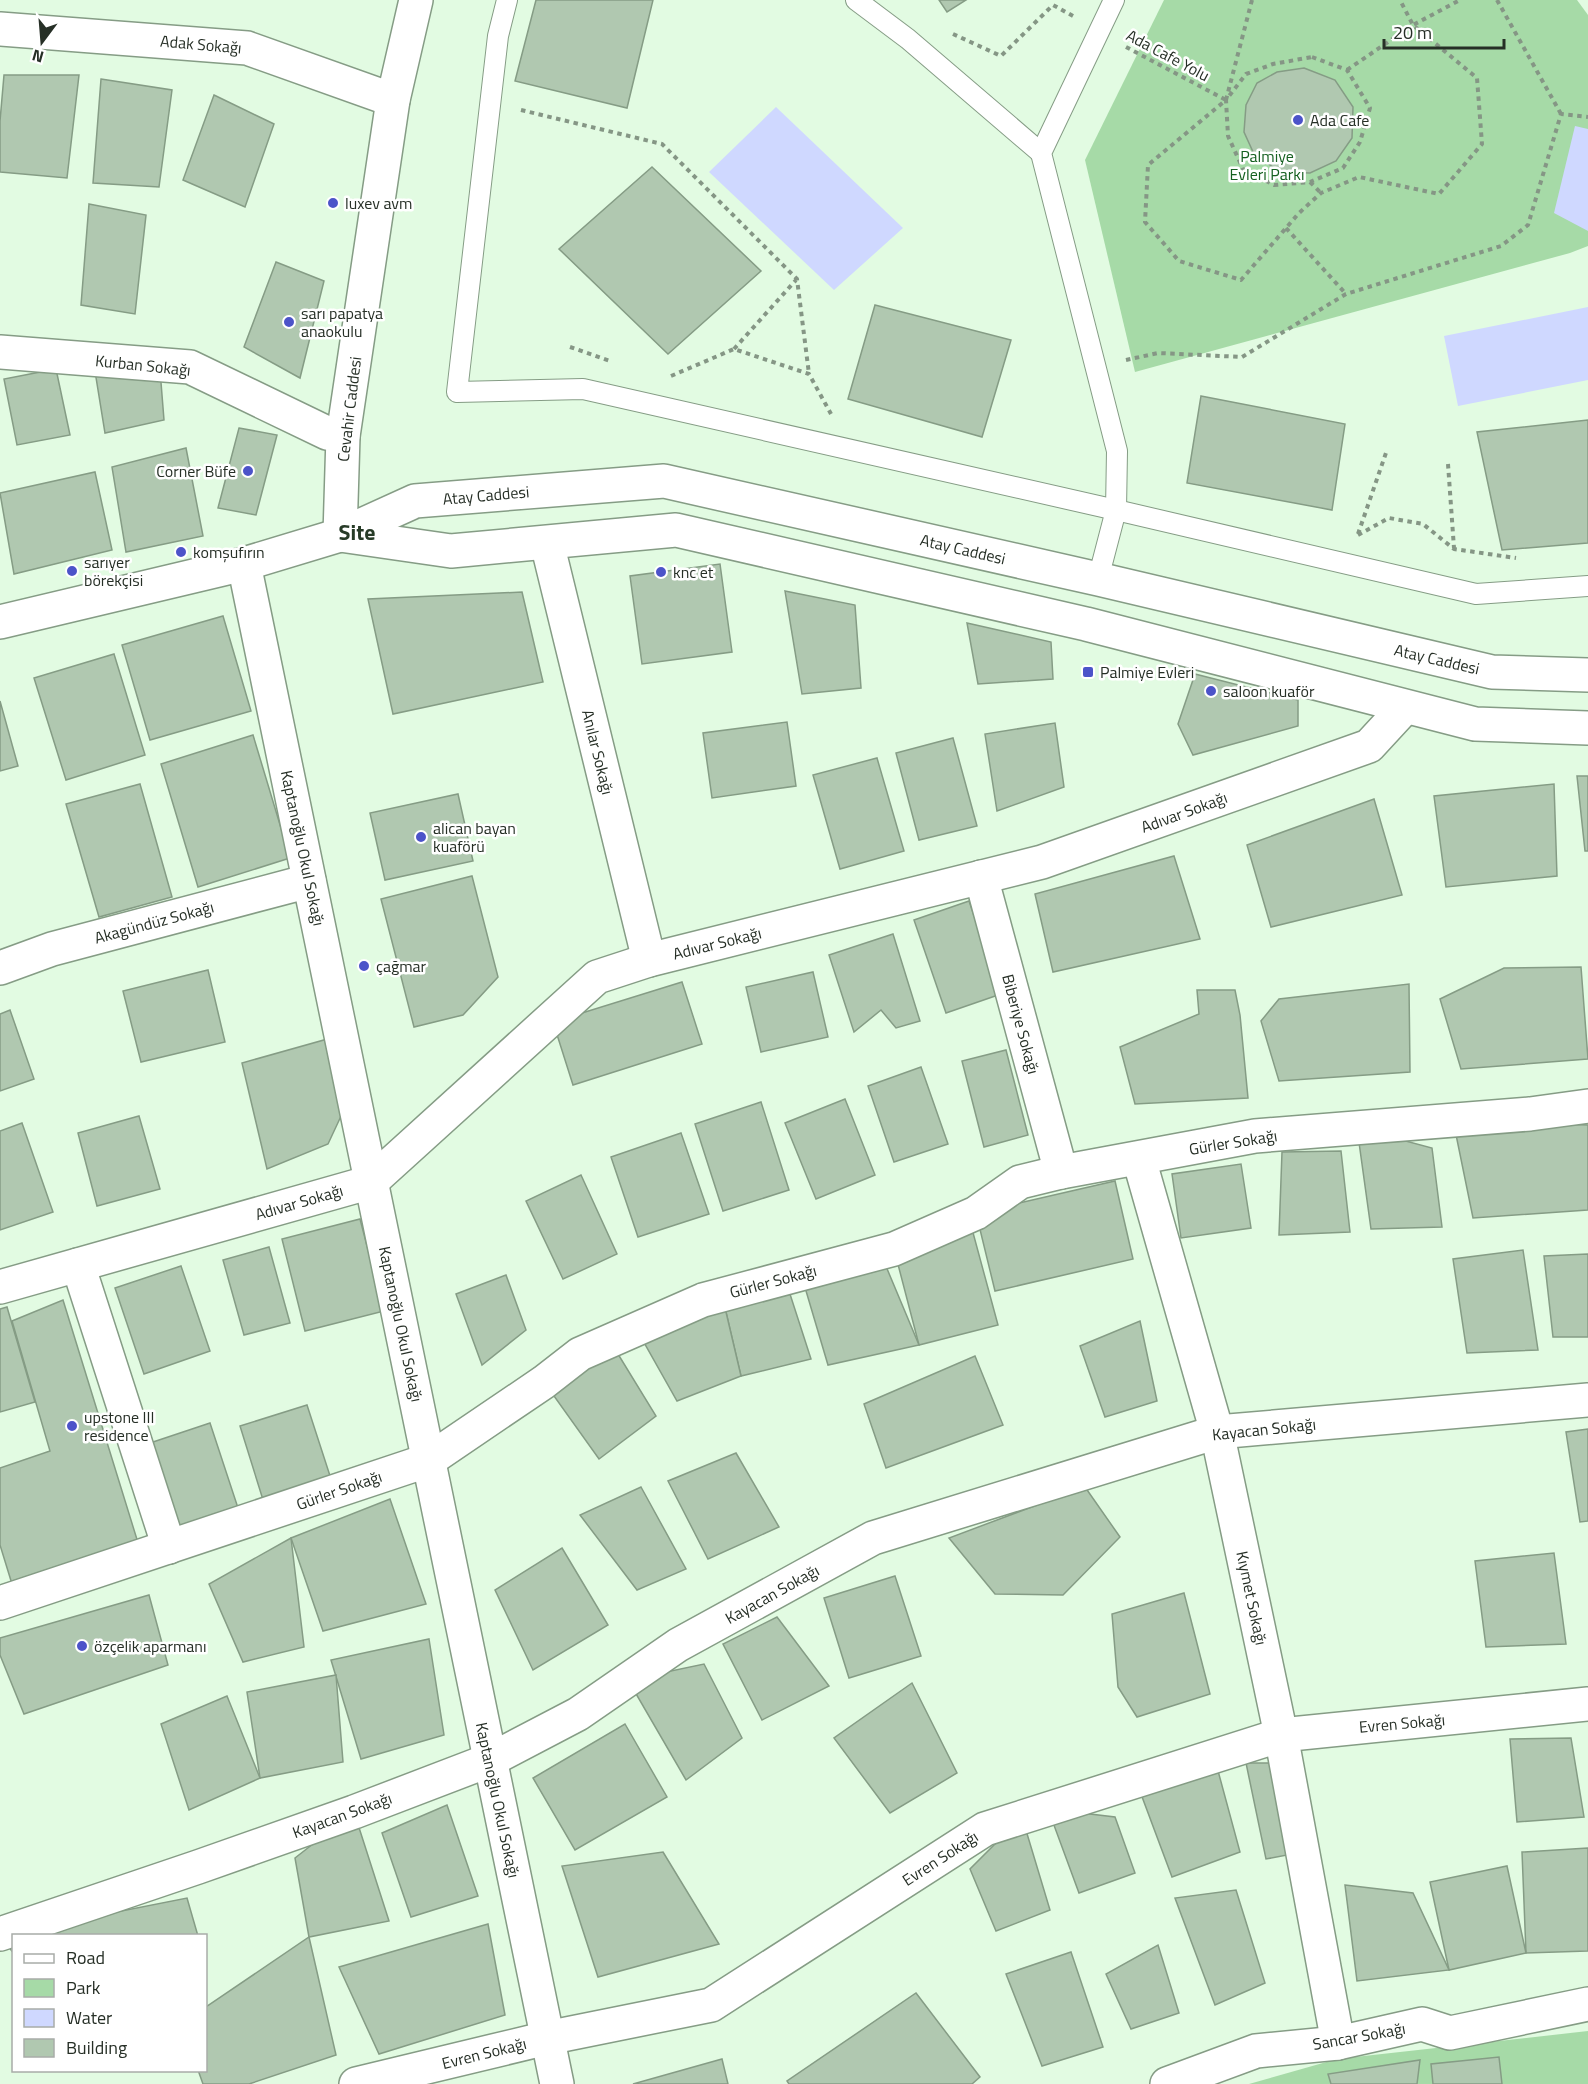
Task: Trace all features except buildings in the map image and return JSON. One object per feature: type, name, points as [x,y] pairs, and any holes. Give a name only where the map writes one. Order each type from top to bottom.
[{"type":"street","name":"Cevahir Caddesi","points":[[340,535],[343,436],[393,100],[416,0]]},
{"type":"street","name":"Adak Sokağı","points":[[0,29],[247,48],[393,100]]},
{"type":"street","name":"Kurban Sokağı","points":[[0,352],[190,367],[327,433],[343,436]]},
{"type":"street","name":"Atay Caddesi","points":[[0,622],[244,564],[340,535],[415,501],[664,481],[1098,579],[1492,672],[1588,675]]},
{"type":"street","name":"Atay Caddesi","points":[[340,535],[451,551],[676,530],[1086,624],[1475,724],[1588,728]]},
{"type":"street","name":"Anılar Sokağı","points":[[547,543],[649,960]]},
{"type":"street","name":"Kaptanoğlu Okul Sokağı","points":[[244,564],[557,2084]]},
{"type":"street","points":[[1086,624],[1098,579]]},
{"type":"street","name":"Adıvar Sokağı","points":[[0,1287],[371,1182],[597,977],[649,960],[1042,862],[1369,746],[1405,707]]},
{"type":"street","name":"Biberiye Sokağı","points":[[981,877],[1061,1172]]},
{"type":"street","name":"Akagündüz Sokağı","points":[[0,968],[52,949],[309,881]]},
{"type":"street","name":"Gürler Sokağı","points":[[0,1603],[429,1460],[544,1382],[580,1354],[703,1300],[894,1249],[976,1213],[1020,1182],[1061,1172],[1255,1136],[1530,1114],[1588,1106]]},
{"type":"street","name":"Kıymet Sokağı","points":[[1139,1159],[1217,1432],[1281,1735],[1338,2043]]},
{"type":"street","points":[[78,1265],[169,1547]]},
{"type":"street","name":"Kayacan Sokağı","points":[[0,1934],[253,1847],[490,1760],[578,1714],[678,1645],[873,1538],[1217,1432],[1588,1400]]},
{"type":"street","name":"Evren Sokağı","points":[[356,2084],[547,2038],[711,2005],[985,1829],[1281,1735],[1588,1704]]},
{"type":"street","name":"Sancar Sokağı","points":[[1167,2084],[1256,2051],[1338,2043],[1422,2024],[1450,2033],[1588,2004]]},
{"type":"lane","points":[[507,0],[498,36],[457,392],[583,389],[1476,594],[1588,586]]},
{"type":"lane","points":[[856,0],[908,39],[1041,153],[1117,451],[1116,510],[1098,579]]},
{"type":"lane","points":[[1041,153],[1114,0]]},
{"type":"path","name":"Ada Cafe Yolu","points":[[1252,0],[1226,100],[1228,136],[1243,169],[1274,185],[1310,182],[1343,168],[1360,142],[1370,108],[1347,70]]},
{"type":"path","points":[[1400,0],[1413,25],[1477,78],[1482,144],[1439,194],[1359,177],[1321,193],[1286,228],[1241,280],[1179,261],[1145,222],[1148,165],[1226,100],[1246,74],[1273,64],[1312,57],[1347,70],[1413,25],[1459,1]]},
{"type":"path","points":[[1158,353],[1242,357],[1346,294],[1502,246],[1528,225],[1562,114],[1497,0]]},
{"type":"path","name":"Ada Cafe Yolu","points":[[944,30],[1001,56],[1053,5],[1226,100]]},
{"type":"path","points":[[515,108],[662,144],[796,279],[809,374],[832,417]]},
{"type":"path","points":[[1562,114],[1588,117]]},
{"type":"path","points":[[1310,182],[1321,193]]},
{"type":"path","points":[[1286,228],[1346,294]]},
{"type":"path","points":[[662,380],[734,349],[796,279]]},
{"type":"path","points":[[570,346],[611,361]]},
{"type":"path","points":[[734,349],[809,374]]},
{"type":"path","points":[[1358,535],[1387,450]]},
{"type":"path","points":[[1448,464],[1455,549]]},
{"type":"path","points":[[1347,533],[1358,535],[1389,518],[1423,524],[1455,549],[1524,559]]},
{"type":"green space","name":"Palmiye Evleri Parkı","points":[[1164,0],[1577,0],[1588,15],[1588,246],[1570,253],[1135,372],[1085,160]]},
{"type":"green space","points":[[1588,2031],[1588,2084],[1249,2084],[1337,2059]]},
{"type":"water","points":[[776,107],[903,228],[834,290],[709,172]]},
{"type":"water","points":[[1575,126],[1588,129],[1588,231],[1554,213]]},
{"type":"water","points":[[1588,307],[1588,380],[1458,406],[1444,336]]},
{"type":"place","name":"Ada Cafe","points":[[1298,120]]},
{"type":"place","name":"luxev avm","points":[[333,203]]},
{"type":"place","name":"sarı papatya anaokulu","points":[[289,322]]},
{"type":"place","name":"Corner Büfe","points":[[248,471]]},
{"type":"place","name":"komşufırın","points":[[181,552]]},
{"type":"place","name":"sarıyer börekçisi","points":[[72,571]]},
{"type":"place","name":"knc et","points":[[661,572]]},
{"type":"place","name":"Palmiye Evleri","points":[[1088,672]]},
{"type":"place","name":"saloon kuaför","points":[[1211,691]]},
{"type":"place","name":"alican bayan kuaförü","points":[[421,837]]},
{"type":"place","name":"çağmar","points":[[364,966]]},
{"type":"place","name":"upstone III residence","points":[[72,1426]]},
{"type":"place","name":"özçelik aparmanı","points":[[82,1646]]},
{"type":"district","name":"Site","points":[[357,532]]}]
